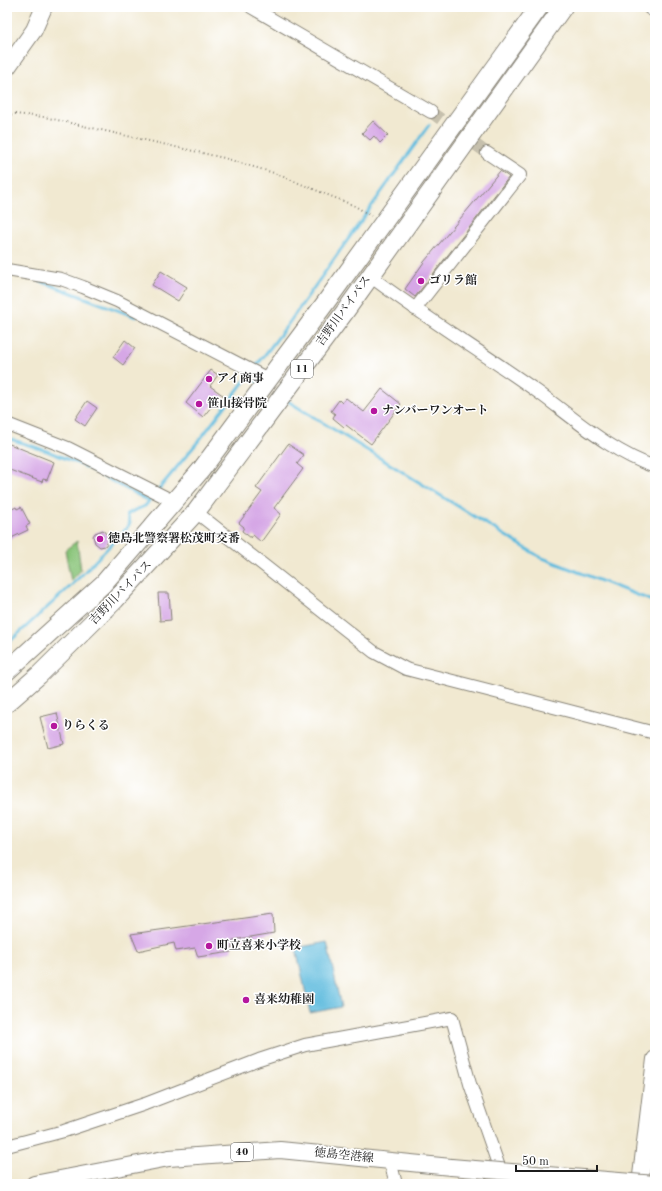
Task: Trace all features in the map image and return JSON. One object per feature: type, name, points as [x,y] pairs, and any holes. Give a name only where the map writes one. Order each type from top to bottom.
[{"type":"highway","name":"吉野川バイパス","points":[[7,671],[103,584],[201,470],[540,7]]},
{"type":"highway","name":"吉野川バイパス","points":[[7,703],[39,675],[115,600],[196,512],[370,276],[562,7]]},
{"type":"main road","points":[[7,68],[34,30],[44,7]]},
{"type":"main road","points":[[651,7],[655,9]]},
{"type":"main road","points":[[640,1184],[655,1059]]},
{"type":"main road","name":"徳島空港線","points":[[34,1184],[169,1158],[226,1152],[280,1150],[451,1167],[655,1184]]},
{"type":"street","points":[[251,7],[431,112]]},
{"type":"street","points":[[415,309],[520,175],[487,153]]},
{"type":"street","points":[[7,270],[61,279],[117,301],[268,379]]},
{"type":"street","points":[[370,276],[415,309],[636,461],[655,467]]},
{"type":"street","points":[[7,424],[68,448],[175,502]]},
{"type":"street","points":[[196,512],[374,652],[406,669],[655,733]]},
{"type":"street","points":[[7,1146],[64,1131],[145,1104],[259,1060],[305,1045],[452,1018],[470,1084],[506,1184]]},
{"type":"street","points":[[390,1161],[396,1184]]},
{"type":"path","points":[[7,115],[15,114],[44,117],[224,158],[274,173],[355,206],[382,223]]},
{"type":"green space","points":[[77,541],[81,570],[71,581],[65,550]]},
{"type":"water","points":[[327,942],[341,1007],[310,1013],[296,948]]},
{"type":"building","points":[[373,121],[388,135],[380,143],[374,136],[370,140],[362,133]]},
{"type":"building","points":[[500,171],[509,177],[415,297],[405,289],[424,262]]},
{"type":"building","points":[[161,271],[187,287],[178,301],[152,285]]},
{"type":"building","points":[[125,340],[135,348],[123,365],[113,357]]},
{"type":"building","points":[[211,370],[218,375],[210,386],[224,396],[219,403],[216,401],[203,417],[186,403]]},
{"type":"building","points":[[382,389],[401,404],[371,444],[346,425],[344,427],[333,418],[335,414],[331,411],[339,400],[342,403],[346,398],[364,412]]},
{"type":"building","points":[[87,401],[97,408],[85,426],[75,419]]},
{"type":"building","points":[[7,443],[54,462],[47,480],[43,479],[42,482],[7,469]]},
{"type":"building","points":[[288,444],[304,455],[297,464],[303,469],[274,508],[281,514],[261,542],[253,535],[251,538],[242,531],[244,527],[239,523],[262,492],[256,488]]},
{"type":"building","points":[[16,507],[17,509],[21,507],[30,524],[26,526],[28,530],[7,540],[7,512]]},
{"type":"building","points":[[103,530],[110,539],[105,546],[100,547],[95,543],[93,536],[95,533]]},
{"type":"building","points":[[158,593],[169,593],[171,620],[160,621]]},
{"type":"building","points":[[57,713],[64,744],[48,748],[40,717]]},
{"type":"building","points":[[273,914],[274,933],[233,940],[231,952],[198,957],[195,948],[176,951],[174,943],[138,951],[131,934]]},
{"type":"waterway","points":[[254,369],[286,327],[429,125]]},
{"type":"waterway","points":[[40,281],[136,317]]},
{"type":"waterway","points":[[247,375],[259,383]]},
{"type":"waterway","points":[[158,490],[201,438],[249,375]]},
{"type":"waterway","points":[[286,400],[540,557],[655,602]]},
{"type":"waterway","points":[[7,438],[47,451],[82,465],[149,501],[155,494]]},
{"type":"waterway","points":[[7,644],[72,585],[126,529],[130,523],[127,514],[145,506],[150,500]]},
{"type":"tunnel","points":[[431,112],[487,153]]},
{"type":"place","name":"ゴリラ館","points":[[421,281]]},
{"type":"place","name":"アイ商事","points":[[209,379]]},
{"type":"place","name":"笹山接骨院","points":[[199,404]]},
{"type":"place","name":"ナンバーワンオート","points":[[374,411]]},
{"type":"place","name":"徳島北警察署松茂町交番","points":[[100,539]]},
{"type":"place","name":"りらくる","points":[[54,726]]},
{"type":"place","name":"町立喜来小学校","points":[[209,946]]},
{"type":"place","name":"喜来幼稚園","points":[[246,1000]]}]
